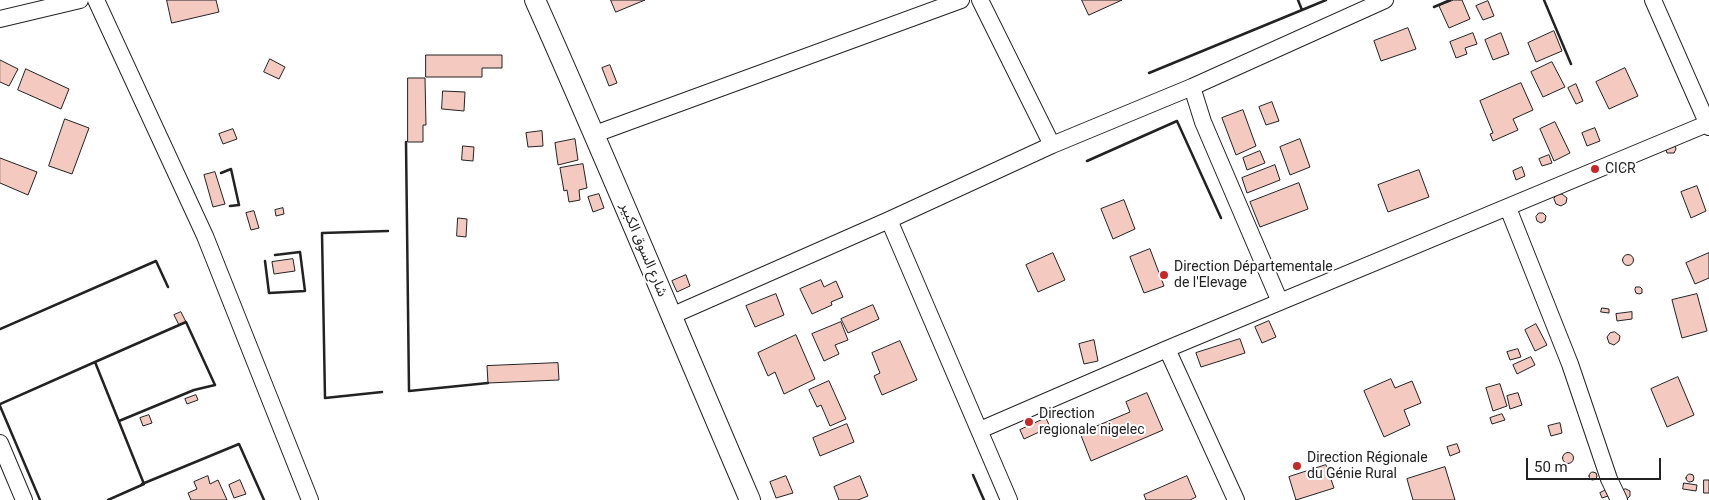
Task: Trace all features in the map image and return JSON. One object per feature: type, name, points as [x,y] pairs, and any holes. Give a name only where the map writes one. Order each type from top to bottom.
[{"type":"street","points":[[0,19],[80,0]]},
{"type":"street","points":[[96,0],[204,236],[310,500]]},
{"type":"street","name":"شارع السوق الكبير","points":[[535,0],[595,134],[750,500]]},
{"type":"street","points":[[595,134],[961,0]]},
{"type":"street","points":[[980,0],[1052,145]]},
{"type":"street","points":[[671,316],[889,220],[1052,145],[1192,87],[1385,0]]},
{"type":"street","points":[[980,430],[1167,349],[1708,125],[1653,0]]},
{"type":"street","points":[[1192,87],[1203,122],[1280,302]]},
{"type":"street","points":[[1508,208],[1570,364],[1608,479],[1619,500]]},
{"type":"street","points":[[889,220],[1009,500]]},
{"type":"street","points":[[1167,349],[1236,500]]},
{"type":"street","points":[[0,443],[24,500]]},
{"type":"building","points":[[167,0],[216,0],[219,12],[172,23]]},
{"type":"building","points":[[611,0],[645,0],[616,12]]},
{"type":"building","points":[[1082,0],[1122,0],[1089,15]]},
{"type":"building","points":[[1454,0],[1462,0],[1470,19],[1449,28],[1439,6]]},
{"type":"building","points":[[1488,1],[1494,16],[1483,20],[1476,6]]},
{"type":"building","points":[[1408,28],[1416,49],[1381,61],[1374,41]]},
{"type":"building","points":[[1554,31],[1562,51],[1536,62],[1528,43]]},
{"type":"building","points":[[1473,33],[1477,44],[1465,48],[1467,54],[1456,58],[1450,42]]},
{"type":"building","points":[[1501,33],[1509,54],[1493,60],[1485,40]]},
{"type":"building","points":[[426,55],[502,55],[502,68],[482,68],[482,77],[426,77]]},
{"type":"building","points":[[270,59],[285,67],[279,79],[264,72]]},
{"type":"building","points":[[0,60],[18,69],[9,86],[0,82]]},
{"type":"building","points":[[1552,62],[1565,87],[1543,97],[1531,72]]},
{"type":"building","points":[[610,65],[617,83],[609,86],[602,68]]},
{"type":"building","points":[[1625,68],[1638,96],[1609,109],[1596,82]]},
{"type":"building","points":[[26,69],[69,89],[61,109],[18,90]]},
{"type":"building","points":[[408,78],[425,78],[426,125],[423,125],[423,142],[408,142]]},
{"type":"building","points":[[1521,83],[1533,110],[1513,119],[1518,130],[1493,141],[1490,134],[1493,133],[1480,101]]},
{"type":"building","points":[[1576,84],[1583,101],[1576,104],[1568,88]]},
{"type":"building","points":[[443,91],[465,92],[464,111],[442,109]]},
{"type":"building","points":[[1272,102],[1279,121],[1266,125],[1259,107]]},
{"type":"building","points":[[1243,110],[1256,146],[1236,155],[1222,118]]},
{"type":"building","points":[[65,119],[89,128],[72,174],[49,166]]},
{"type":"building","points":[[1555,122],[1570,153],[1554,161],[1540,129]]},
{"type":"building","points":[[1595,128],[1600,141],[1587,146],[1582,133]]},
{"type":"building","points":[[233,129],[237,139],[223,144],[219,134]]},
{"type":"building","points":[[542,131],[543,146],[528,147],[526,133]]},
{"type":"building","points":[[575,139],[578,160],[558,165],[555,143]]},
{"type":"building","points":[[1300,139],[1310,167],[1290,175],[1280,147]]},
{"type":"building","points":[[1675,145],[1674,153],[1667,153],[1665,146]]},
{"type":"building","points":[[463,146],[474,147],[473,161],[462,160]]},
{"type":"building","points":[[1260,151],[1265,163],[1247,170],[1243,158]]},
{"type":"building","points":[[1549,155],[1552,163],[1542,166],[1539,159]]},
{"type":"building","points":[[0,158],[37,172],[28,195],[0,183]]},
{"type":"building","points":[[583,164],[587,188],[579,190],[580,200],[569,202],[567,190],[564,191],[560,168]]},
{"type":"building","points":[[1275,165],[1280,180],[1247,193],[1242,178]]},
{"type":"building","points":[[1522,167],[1525,176],[1516,180],[1513,171]]},
{"type":"building","points":[[1419,170],[1429,197],[1388,212],[1378,185]]},
{"type":"building","points":[[215,172],[225,204],[213,207],[204,175]]},
{"type":"building","points":[[1299,183],[1308,209],[1260,227],[1250,202]]},
{"type":"building","points":[[1697,186],[1706,211],[1691,218],[1681,192]]},
{"type":"building","points":[[599,194],[604,208],[593,212],[588,197]]},
{"type":"building","points":[[1557,194],[1562,194],[1567,198],[1566,203],[1561,206],[1556,204],[1554,199]]},
{"type":"building","points":[[1124,200],[1135,229],[1113,239],[1101,209]]},
{"type":"building","points":[[283,208],[284,214],[276,216],[275,210]]},
{"type":"building","points":[[254,211],[259,228],[251,230],[246,213]]},
{"type":"building","points":[[1539,213],[1543,213],[1546,216],[1545,221],[1541,223],[1537,221],[1536,217]]},
{"type":"building","points":[[458,218],[467,219],[466,237],[457,236]]},
{"type":"building","points":[[1150,249],[1164,286],[1144,293],[1130,257]]},
{"type":"building","points":[[1053,253],[1065,280],[1038,292],[1026,265]]},
{"type":"building","points":[[1709,253],[1709,278],[1695,284],[1686,263]]},
{"type":"building","points":[[1628,254],[1634,260],[1628,266],[1622,260]]},
{"type":"building","points":[[293,259],[295,271],[274,274],[272,262]]},
{"type":"building","points":[[686,275],[690,286],[677,292],[672,281]]},
{"type":"building","points":[[821,280],[824,287],[836,281],[843,297],[831,302],[832,305],[812,314],[800,289]]},
{"type":"building","points":[[1636,287],[1642,289],[1642,293],[1636,293]]},
{"type":"building","points":[[776,294],[784,315],[755,327],[746,306]]},
{"type":"building","points":[[1697,294],[1707,331],[1682,338],[1672,300]]},
{"type":"building","points":[[873,305],[879,319],[848,333],[841,319]]},
{"type":"building","points":[[1602,308],[1609,309],[1609,313],[1601,312]]},
{"type":"building","points":[[181,312],[186,322],[179,325],[174,315]]},
{"type":"building","points":[[1632,312],[1632,319],[1617,321],[1616,314]]},
{"type":"building","points":[[1269,321],[1276,337],[1262,343],[1255,327]]},
{"type":"building","points":[[841,322],[848,340],[835,345],[839,354],[824,361],[812,334]]},
{"type":"building","points":[[1536,324],[1547,345],[1535,351],[1525,330]]},
{"type":"building","points":[[1615,332],[1620,336],[1619,341],[1614,345],[1609,343],[1607,337],[1610,333]]},
{"type":"building","points":[[796,335],[815,379],[784,394],[775,372],[768,376],[758,353]]},
{"type":"building","points":[[1240,339],[1245,353],[1201,367],[1196,353]]},
{"type":"building","points":[[1094,340],[1098,361],[1084,364],[1079,344]]},
{"type":"building","points":[[900,341],[917,380],[882,395],[874,376],[880,373],[872,353]]},
{"type":"building","points":[[1518,349],[1521,357],[1510,360],[1507,352]]},
{"type":"building","points":[[1531,357],[1535,365],[1517,374],[1513,365]]},
{"type":"building","points":[[558,363],[559,380],[488,383],[487,366]]},
{"type":"building","points":[[1678,377],[1694,415],[1667,427],[1651,389]]},
{"type":"building","points":[[1391,379],[1395,388],[1412,381],[1421,403],[1404,410],[1410,425],[1384,437],[1364,391]]},
{"type":"building","points":[[829,381],[846,419],[830,426],[821,405],[817,407],[809,390]]},
{"type":"building","points":[[1500,384],[1507,406],[1493,411],[1486,388]]},
{"type":"building","points":[[1147,393],[1163,430],[1091,461],[1080,433],[1130,412],[1126,402]]},
{"type":"building","points":[[1518,393],[1522,405],[1510,409],[1507,396]]},
{"type":"building","points":[[196,395],[198,400],[187,404],[185,399]]},
{"type":"building","points":[[1502,414],[1505,420],[1492,424],[1490,418]]},
{"type":"building","points":[[149,415],[152,423],[143,426],[140,418]]},
{"type":"building","points":[[1046,418],[1050,427],[1024,439],[1020,430]]},
{"type":"building","points":[[1560,423],[1562,433],[1551,436],[1548,426]]},
{"type":"building","points":[[847,424],[854,442],[820,456],[813,438]]},
{"type":"building","points":[[1457,444],[1460,452],[1450,456],[1447,447]]},
{"type":"building","points":[[1566,453],[1570,453],[1573,458],[1572,462],[1566,463],[1563,460],[1563,456]]},
{"type":"building","points":[[1545,464],[1549,468],[1545,472],[1541,468]]},
{"type":"building","points":[[1326,465],[1334,488],[1296,500],[1289,477]]},
{"type":"building","points":[[1445,467],[1455,500],[1413,500],[1407,479]]},
{"type":"building","points":[[1593,472],[1597,476],[1593,480],[1589,476]]},
{"type":"building","points":[[1690,474],[1694,478],[1690,482],[1686,478]]},
{"type":"building","points":[[208,476],[210,484],[218,480],[227,500],[191,500],[188,493],[197,489],[194,482]]},
{"type":"building","points":[[786,476],[793,493],[776,498],[770,482]]},
{"type":"building","points":[[860,476],[868,496],[858,500],[839,500],[834,487]]},
{"type":"building","points":[[1187,476],[1196,497],[1190,500],[1146,500],[1144,495]]},
{"type":"building","points":[[240,480],[246,494],[234,498],[229,485]]},
{"type":"building","points":[[1704,480],[1709,480],[1709,493],[1704,493]]},
{"type":"building","points":[[1684,483],[1697,485],[1696,491],[1683,489]]},
{"type":"building","points":[[1606,490],[1608,496],[1602,498],[1600,493]]},
{"type":"building","points":[[1622,490],[1630,491],[1630,496],[1627,499],[1623,498]]},
{"type":"wall","points":[[1298,0],[1302,10],[1326,0]]},
{"type":"wall","points":[[1434,7],[1450,0]]},
{"type":"wall","points":[[1544,0],[1571,64]]},
{"type":"wall","points":[[1149,73],[1302,10]]},
{"type":"wall","points":[[1087,161],[1177,121],[1221,218]]},
{"type":"wall","points":[[406,142],[409,391],[488,383]]},
{"type":"wall","points":[[221,173],[231,169],[239,205],[230,206]]},
{"type":"wall","points":[[382,392],[325,398],[322,233],[388,231]]},
{"type":"wall","points":[[265,261],[269,293],[305,291],[300,252],[275,255]]},
{"type":"wall","points":[[0,329],[156,261],[168,287]]},
{"type":"wall","points":[[95,362],[186,322],[215,385],[194,390],[119,421]]},
{"type":"wall","points":[[0,404],[95,362],[144,484],[108,500]]},
{"type":"wall","points":[[0,406],[40,500]]},
{"type":"wall","points":[[142,484],[239,444],[264,500]]},
{"type":"wall","points":[[973,475],[984,500]]},
{"type":"place","name":"CICR","points":[[1595,169]]},
{"type":"place","name":"Direction Départementale de l'Elevage","points":[[1164,275]]},
{"type":"place","name":"Direction regionale nigelec","points":[[1029,422]]},
{"type":"place","name":"Direction Régionale du Génie Rural","points":[[1297,466]]}]
